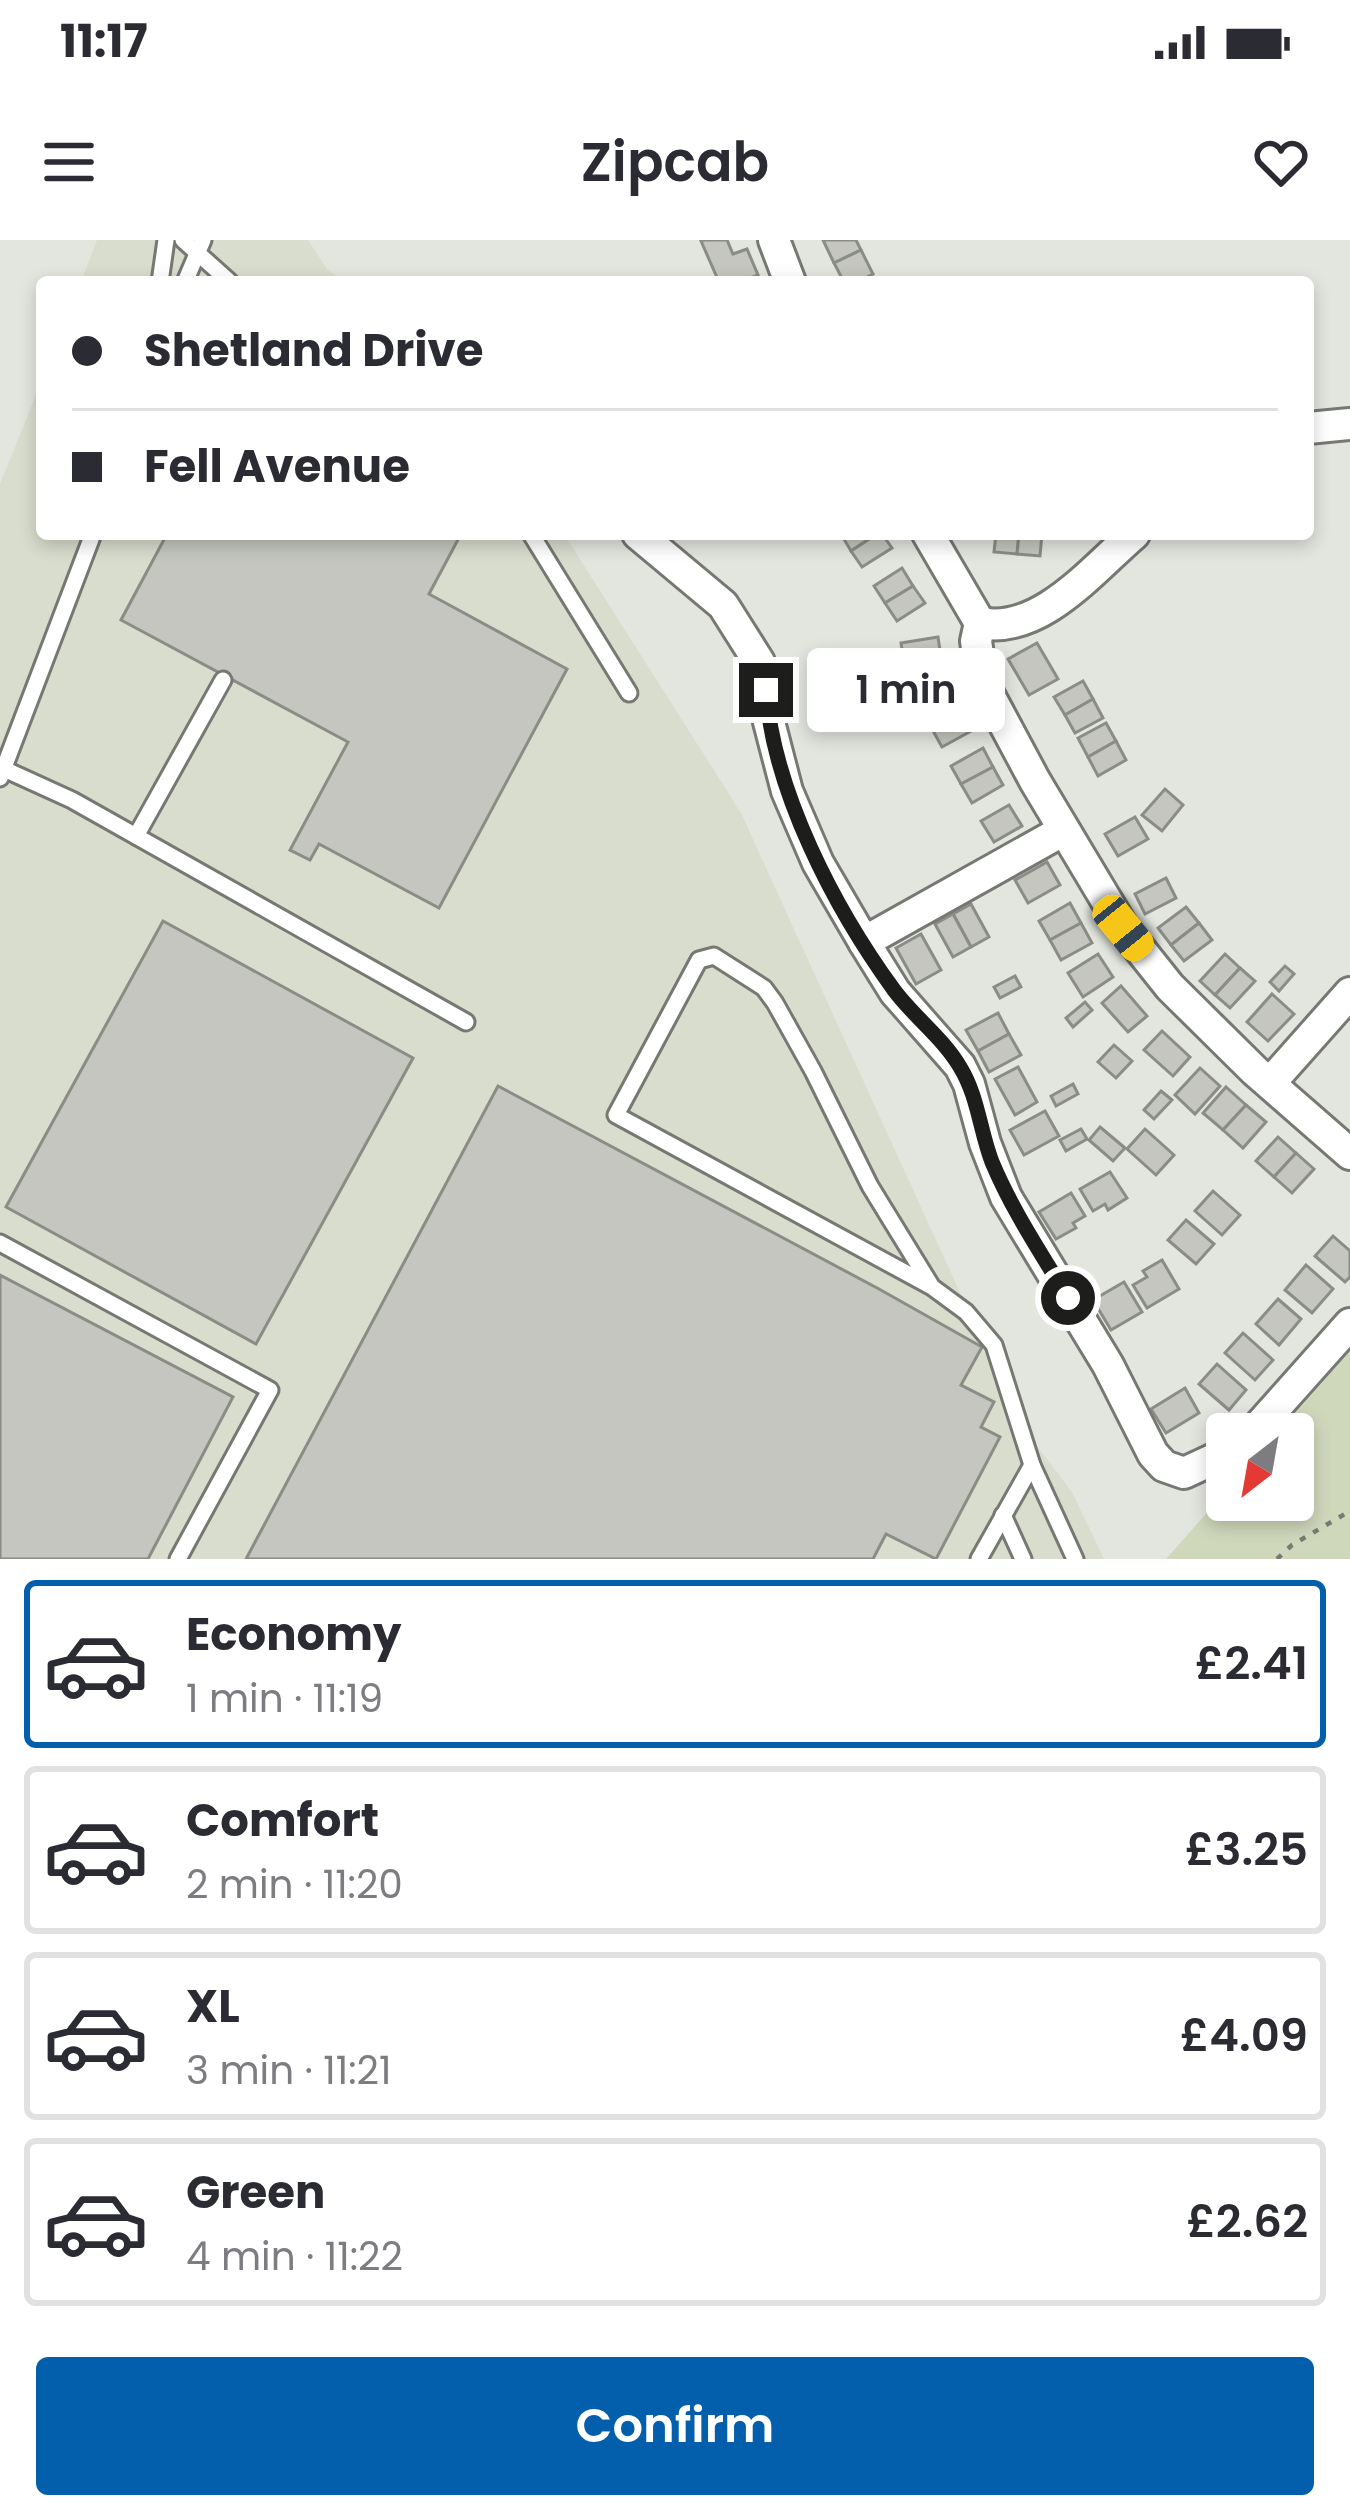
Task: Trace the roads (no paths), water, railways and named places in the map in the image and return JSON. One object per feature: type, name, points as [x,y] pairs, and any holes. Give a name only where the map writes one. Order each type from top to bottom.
[{"type":"street","points":[[774,240],[788,276]]},
{"type":"street","points":[[1314,427],[1350,424]]},
{"type":"street","points":[[645,540],[722,605],[759,662],[788,790],[818,863],[895,992],[960,1066],[1006,1197],[1108,1366],[1153,1454],[1165,1466],[1184,1473],[1206,1463]]},
{"type":"street","points":[[932,540],[980,623],[976,641],[982,682],[1123,928],[1170,987],[1350,1154]]},
{"type":"street","points":[[980,623],[1011,624],[1048,609],[1127,540]]},
{"type":"street","points":[[864,943],[1064,830]]},
{"type":"street","points":[[1270,1083],[1350,993]]},
{"type":"street","points":[[1271,1413],[1350,1324]]},
{"type":"lane","points":[[161,276],[166,240]]},
{"type":"lane","points":[[183,240],[200,247],[225,276]]},
{"type":"lane","points":[[188,276],[200,247]]},
{"type":"lane","points":[[91,540],[2,773],[72,800],[466,1022]]},
{"type":"lane","points":[[535,540],[629,693]]},
{"type":"lane","points":[[136,836],[223,680]]},
{"type":"lane","points":[[932,1287],[870,1186],[775,1003],[764,988],[714,956],[699,960],[616,1115],[932,1287],[982,1327],[994,1345],[1032,1466],[1076,1559]]},
{"type":"lane","points":[[0,1243],[270,1390],[178,1559]]},
{"type":"lane","points":[[979,1559],[1032,1466]]},
{"type":"lane","points":[[1004,1516],[1023,1559]]}]
